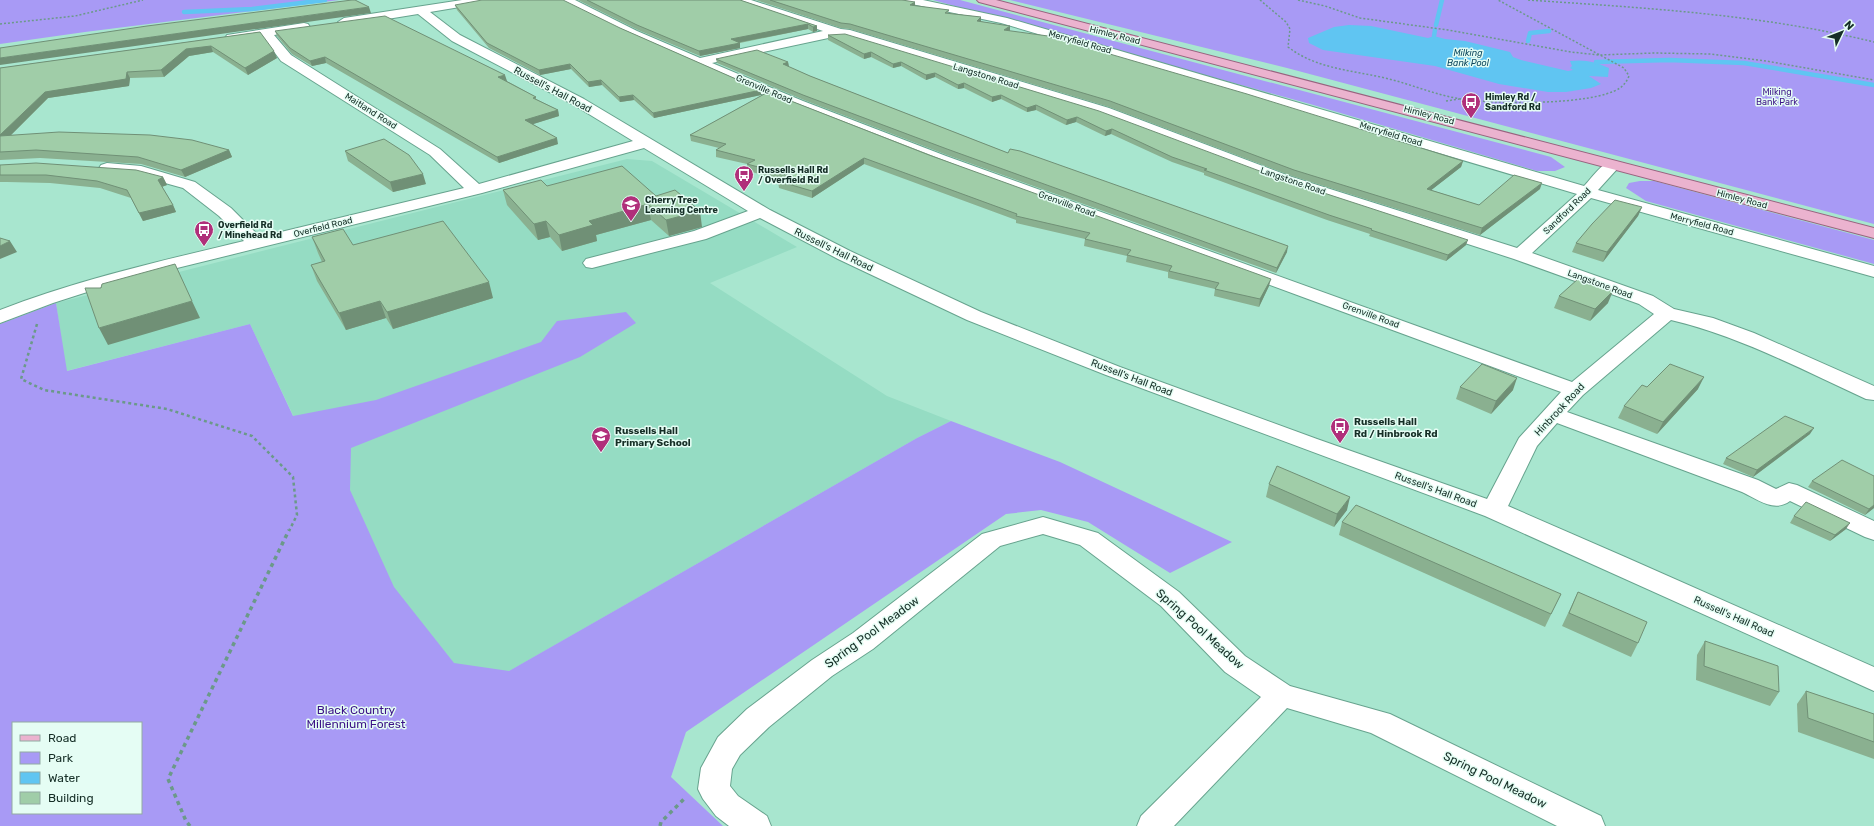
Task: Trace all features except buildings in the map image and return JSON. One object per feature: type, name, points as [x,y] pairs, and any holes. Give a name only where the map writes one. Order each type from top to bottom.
[{"type":"main road","name":"Himley Road","points":[[983,0],[1430,116],[1874,234]]},
{"type":"street","points":[[336,23],[484,0]]},
{"type":"street","name":"Grenville Road","points":[[566,0],[632,34],[798,104],[941,159],[1575,390]]},
{"type":"street","name":"Merryfield Road","points":[[907,0],[1003,20],[1587,192],[1874,272]]},
{"type":"street","points":[[746,2],[840,33]]},
{"type":"street","name":"Russell's Hall Road","points":[[420,11],[456,38],[579,102],[761,212],[844,255],[974,316],[1222,412],[1494,510],[1616,562],[1874,680]]},
{"type":"street","points":[[219,39],[312,26]]},
{"type":"street","name":"Maitland Road","points":[[266,33],[286,58],[435,152],[476,190]]},
{"type":"street","name":"Langstone Road","points":[[699,62],[833,33],[846,33],[1104,111],[1286,180],[1520,255],[1646,300],[1667,313],[1706,322],[1747,337],[1874,394]]},
{"type":"street","name":"Overfield Road","points":[[0,317],[46,299],[106,280],[476,190],[647,142]]},
{"type":"street","name":"Sandford Road","points":[[1520,255],[1587,192],[1613,165]]},
{"type":"street","points":[[95,167],[141,171],[189,185],[225,212],[256,244]]},
{"type":"street","points":[[592,263],[700,235],[761,212]]},
{"type":"street","name":"Hinbrook Road","points":[[1494,510],[1528,443],[1553,414],[1575,390],[1667,313]]},
{"type":"street","points":[[1553,414],[1750,486],[1778,499],[1789,491],[1874,531]]},
{"type":"street","name":"Spring Pool Meadow","points":[[755,826],[727,806],[714,789],[717,768],[729,746],[758,718],[822,668],[863,641],[991,540],[1043,525],[1089,539],[1170,599],[1235,664],[1281,695],[1379,723],[1589,826]]},
{"type":"street","points":[[1153,826],[1281,695]]},
{"type":"path","points":[[0,24],[75,16],[143,0]]},
{"type":"path","points":[[1260,0],[1286,22],[1290,28],[1288,47],[1297,55],[1316,63],[1346,71],[1385,78],[1461,99],[1527,103],[1568,100],[1604,94],[1617,90],[1625,83],[1629,76],[1624,68],[1498,0]]},
{"type":"path","points":[[1298,0],[1325,6],[1360,18],[1389,24],[1448,30],[1571,52],[1599,55],[1654,53],[1711,54],[1766,61],[1874,80]]},
{"type":"path","points":[[1528,0],[1724,15],[1791,24],[1842,33],[1874,42]]},
{"type":"path","points":[[46,299],[21,379],[44,390],[167,409],[252,436],[293,477],[297,514],[168,779],[186,821],[190,826]]},
{"type":"shaded area","name":"Russells Hall Primary School","points":[[627,159],[652,161],[797,247],[710,283],[887,396],[951,421],[917,438],[434,714],[250,324],[66,371],[56,303]]},
{"type":"green space","points":[[0,0],[339,0],[0,44]]},
{"type":"green space","points":[[933,0],[960,0],[1551,157],[1565,167],[1555,171],[1537,171],[1310,104]]},
{"type":"green space","name":"Milking Bank Park","points":[[1010,0],[1874,0],[1874,224],[1287,68]]},
{"type":"green space","points":[[1654,181],[1874,240],[1874,264],[1646,201],[1626,188],[1629,183]]},
{"type":"green space","name":"Black Country Millennium Forest","points":[[56,303],[67,371],[250,324],[293,416],[376,400],[541,342],[557,321],[626,312],[636,323],[580,357],[351,448],[350,490],[394,587],[454,663],[509,671],[917,438],[951,421],[1060,462],[1232,542],[1170,573],[1088,522],[1041,510],[1006,514],[686,732],[671,777],[723,826],[0,826],[0,324]]},
{"type":"water","name":"Milking Bank Pool","points":[[1349,25],[1371,26],[1428,38],[1434,36],[1445,39],[1465,41],[1510,52],[1513,57],[1521,60],[1568,71],[1573,70],[1570,68],[1572,66],[1570,61],[1581,60],[1600,64],[1609,68],[1608,77],[1589,76],[1601,84],[1591,88],[1566,92],[1548,92],[1499,84],[1435,66],[1323,50],[1309,43],[1308,38],[1334,27]]},
{"type":"waterway","points":[[184,12],[252,9],[325,0]]},
{"type":"waterway","points":[[1436,25],[1442,0]]},
{"type":"waterway","points":[[1434,36],[1435,30]]},
{"type":"waterway","points":[[1528,41],[1530,33],[1549,31]]},
{"type":"waterway","points":[[1596,62],[1669,60],[1744,63],[1874,85]]},
{"type":"place","name":"Himley Rd / Sandford Rd","points":[[1471,119]]},
{"type":"place","name":"Russells Hall Rd / Overfield Rd","points":[[744,192]]},
{"type":"place","name":"Cherry Tree Learning Centre","points":[[631,222]]},
{"type":"place","name":"Overfield Rd / Minehead Rd","points":[[204,247]]},
{"type":"place","name":"Russells Hall Rd / Hinbrook Rd","points":[[1340,444]]},
{"type":"place","name":"Russells Hall Primary School","points":[[601,453]]}]
